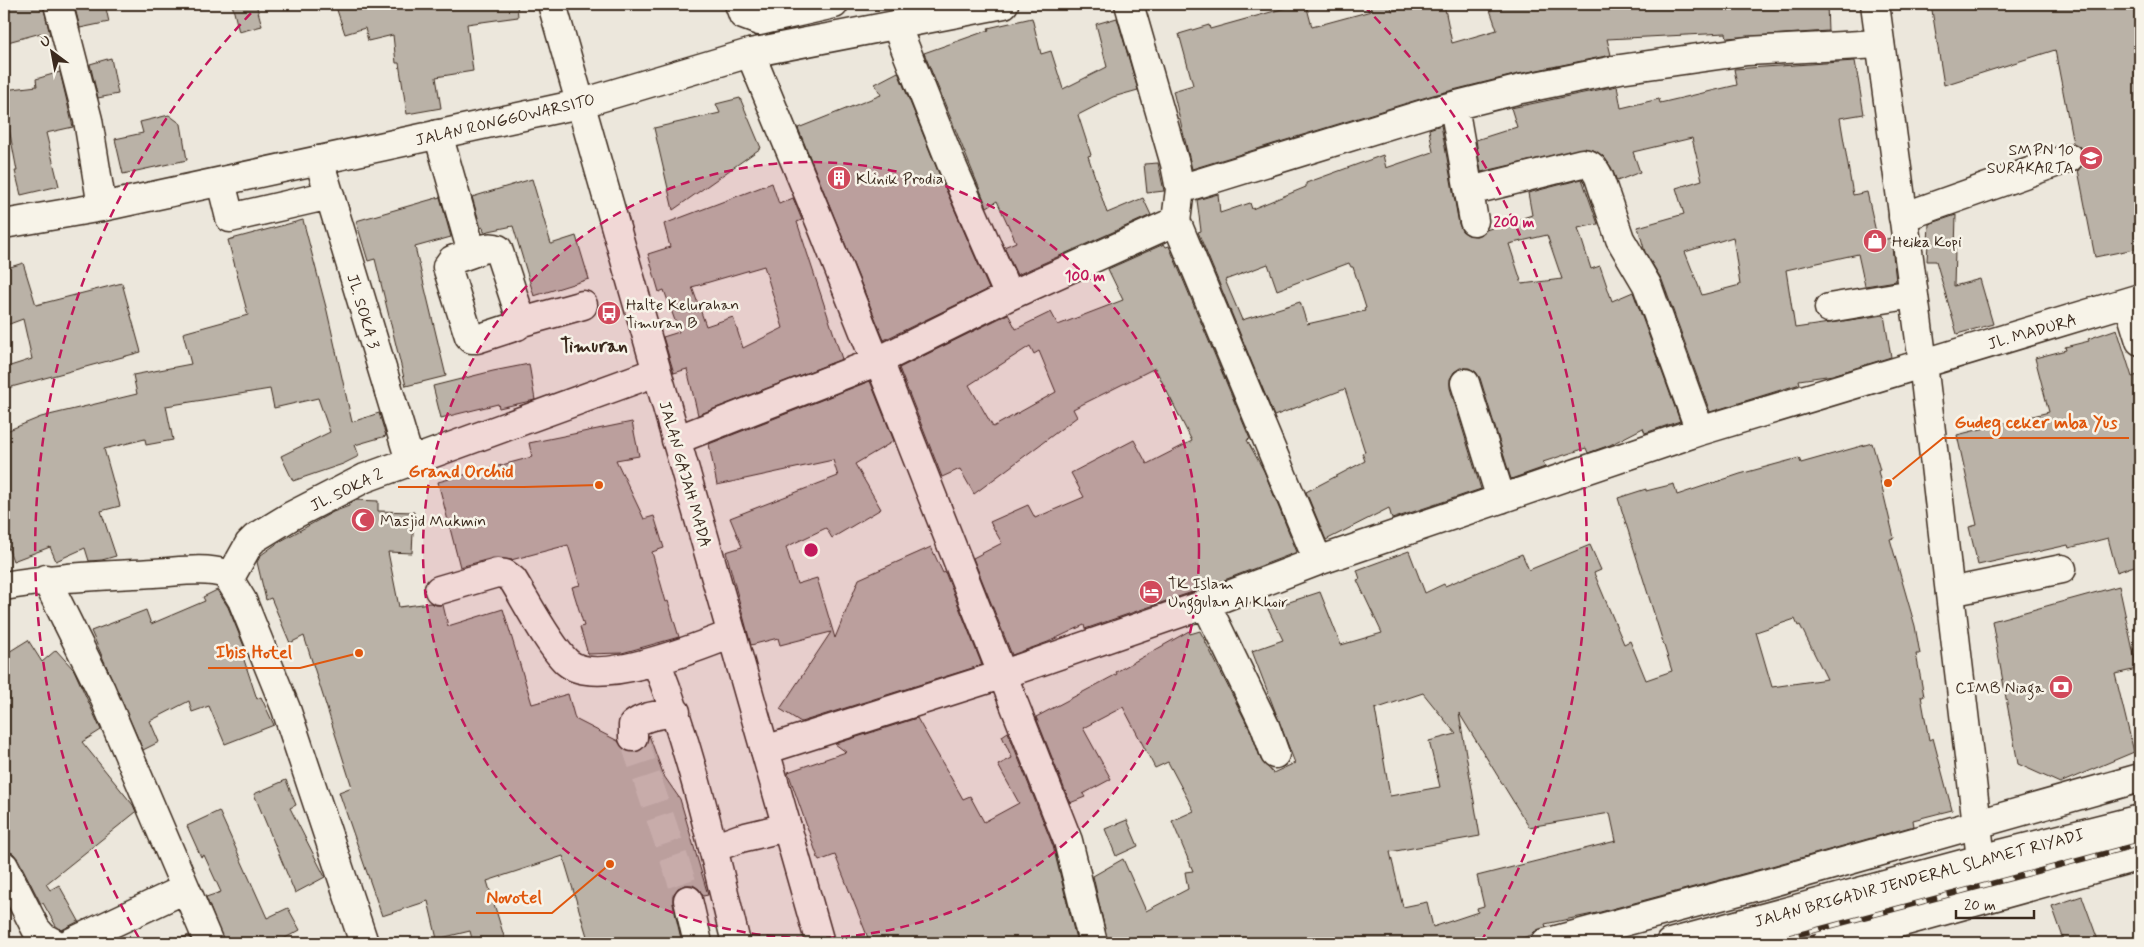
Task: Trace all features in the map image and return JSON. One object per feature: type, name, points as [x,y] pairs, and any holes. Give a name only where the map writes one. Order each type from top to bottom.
[{"type":"street","points":[[58,4],[88,120],[102,207]]},
{"type":"street","name":"JALAN GAJAH MADA","points":[[552,4],[820,943]]},
{"type":"street","points":[[739,4],[743,15],[759,21],[802,7],[834,4]]},
{"type":"street","name":"JALAN RONGGOWARSITO","points":[[4,224],[102,207],[579,104],[750,53],[896,25],[925,11],[1004,4]]},
{"type":"street","points":[[1129,4],[1175,164],[1180,189],[1176,221],[1318,561]]},
{"type":"street","points":[[1875,4],[1923,363],[1982,859]]},
{"type":"street","points":[[896,25],[951,164],[1009,296]]},
{"type":"street","points":[[1180,189],[1454,106],[1521,89],[1620,69],[1746,51],[1880,44]]},
{"type":"street","points":[[750,53],[1004,674],[1068,841],[1093,943]]},
{"type":"street","points":[[1454,106],[1474,221]]},
{"type":"street","points":[[438,134],[472,254]]},
{"type":"street","points":[[1903,217],[2069,158]]},
{"type":"street","name":"JL. SOKA 3","points":[[311,162],[321,197],[380,363],[410,461]]},
{"type":"street","points":[[1470,191],[1582,163],[1589,164],[1594,168],[1599,177],[1623,245],[1647,285],[1700,431]]},
{"type":"street","points":[[221,182],[230,218],[321,197]]},
{"type":"street","points":[[676,440],[877,361],[1009,296],[1176,221]]},
{"type":"street","points":[[522,322],[498,249],[493,247],[487,248],[452,260],[447,267],[469,336],[472,339],[517,326],[522,322],[583,305]]},
{"type":"street","points":[[1829,308],[1913,294]]},
{"type":"street","points":[[2134,300],[2140,341]]},
{"type":"street","name":"JL. MADURA","points":[[765,750],[1004,674],[1206,604],[1318,561],[1700,431],[2134,300]]},
{"type":"street","name":"JL. SOKA 2","points":[[230,578],[249,544],[265,531],[365,478],[656,372]]},
{"type":"street","points":[[1464,383],[1501,499]]},
{"type":"street","points":[[1950,592],[2062,569]]},
{"type":"street","points":[[5,582],[202,571],[221,572],[230,578],[242,600],[286,710],[364,943]]},
{"type":"street","points":[[439,590],[497,573],[505,574],[513,580],[558,651],[568,663],[580,670],[594,672],[656,661],[732,634]]},
{"type":"street","points":[[46,579],[101,690],[209,943]]},
{"type":"street","points":[[1206,604],[1266,726],[1274,754]]},
{"type":"street","points":[[656,661],[676,712],[713,848],[736,943]]},
{"type":"street","points":[[633,737],[633,726],[639,720],[676,712]]},
{"type":"street","points":[[1545,943],[1765,884],[2140,778]]},
{"type":"street","points":[[713,848],[740,838],[787,827]]},
{"type":"street","points":[[1727,943],[1806,925],[2133,838]]},
{"type":"street","points":[[1826,943],[2133,838]]},
{"type":"street","name":"JALAN BRIGADIR JENDERAL SLAMET RIYADI","points":[[1670,943],[1806,925],[1982,859],[2133,838]]},
{"type":"street","points":[[4,866],[36,929],[43,937],[54,943]]},
{"type":"street","points":[[70,943],[185,889]]},
{"type":"street","points":[[688,900],[698,943]]},
{"type":"building","points":[[4,4],[43,4],[50,35],[42,37],[41,33],[4,43]]},
{"type":"building","points":[[74,4],[105,4],[109,22],[80,28]]},
{"type":"building","points":[[232,4],[256,4],[262,26],[239,32]]},
{"type":"building","points":[[335,4],[517,4],[518,17],[467,24],[473,71],[436,77],[441,108],[407,114],[399,63],[396,63],[393,35],[368,41],[365,28],[345,34]]},
{"type":"building","points":[[1370,4],[1391,4],[1392,11],[1425,4],[1444,4],[1452,43],[1497,30],[1488,4],[1827,4],[1828,31],[1727,38],[1726,33],[1607,39],[1611,55],[1518,74],[1433,95],[1192,169],[1173,91],[1193,85],[1179,34],[1209,25],[1210,29],[1289,7],[1307,8],[1312,27],[1371,11]]},
{"type":"building","points":[[1931,4],[2140,4],[2140,248],[2095,257],[2078,170],[2084,161],[2084,153],[2079,146],[2073,143],[2055,50],[1944,85]]},
{"type":"building","points":[[1032,18],[1041,54],[1051,51],[1063,89],[1107,67],[1096,24],[1117,18],[1138,90],[1113,97],[1078,115],[1091,155],[1088,156],[1107,213],[1143,198],[1151,215],[1017,275],[1004,247],[1016,242],[997,201],[987,207],[924,53],[989,30],[988,28]]},
{"type":"building","points":[[111,58],[118,94],[98,98],[90,64]]},
{"type":"building","points":[[1855,61],[1864,114],[1840,118],[1853,195],[1867,192],[1878,241],[1891,238],[1896,281],[1865,286],[1858,254],[1786,270],[1795,328],[1884,315],[1891,357],[1833,375],[1799,380],[1800,384],[1710,412],[1662,280],[1645,252],[1638,227],[1684,214],[1676,188],[1702,180],[1692,138],[1633,152],[1640,172],[1617,181],[1604,157],[1596,151],[1584,148],[1481,172],[1476,140],[1517,127],[1511,108],[1617,86],[1621,108],[1659,99],[1660,103],[1737,85],[1734,69]],"holes":[[[1733,237],[1740,285],[1702,295],[1685,252]]]},
{"type":"building","points":[[60,72],[73,127],[46,133],[59,186],[21,195],[15,171],[17,171],[4,102],[4,90],[37,86],[36,79]]},
{"type":"building","points":[[898,72],[937,169],[989,289],[884,340],[798,128],[881,95],[875,84]]},
{"type":"building","points":[[740,98],[761,148],[673,210],[654,128],[720,113],[716,104]]},
{"type":"building","points":[[169,115],[181,124],[187,160],[123,174],[115,139],[143,133],[140,122]]},
{"type":"building","points":[[1441,125],[1459,224],[1462,231],[1468,235],[1477,236],[1486,230],[1532,215],[1528,193],[1582,179],[1598,224],[1578,228],[1591,269],[1600,266],[1612,301],[1633,292],[1680,421],[1645,433],[1643,428],[1610,445],[1588,453],[1586,448],[1543,462],[1545,467],[1511,479],[1480,378],[1476,372],[1469,368],[1460,368],[1454,372],[1450,379],[1450,388],[1481,489],[1392,519],[1389,508],[1326,540],[1306,492],[1365,461],[1362,453],[1365,452],[1345,389],[1274,416],[1198,232],[1201,231],[1197,200],[1218,194],[1220,213],[1250,203],[1252,209],[1306,187],[1306,183],[1383,155],[1386,168],[1433,152],[1429,129]],"holes":[[[1547,235],[1562,279],[1522,284],[1509,244]],[[1349,263],[1353,267],[1366,308],[1364,309],[1365,311],[1307,324],[1300,302],[1242,320],[1225,280],[1268,264],[1277,290]]]},
{"type":"building","points":[[1158,163],[1164,191],[1147,193],[1144,164]]},
{"type":"building","points":[[532,179],[551,244],[576,236],[589,279],[534,296],[513,226],[484,232],[483,227],[481,228],[472,197]]},
{"type":"building","points":[[772,183],[779,204],[793,198],[802,220],[797,222],[842,359],[698,415],[687,369],[674,373],[663,337],[679,332],[664,290],[659,292],[648,254],[670,247],[664,224]],"holes":[[[764,266],[783,328],[743,348],[733,317],[706,326],[692,287]]]},
{"type":"building","points":[[440,197],[451,237],[415,247],[446,376],[406,386],[375,259],[368,261],[356,221]]},
{"type":"building","points":[[1956,215],[1954,286],[1980,279],[1993,324],[1957,334],[1936,261],[1927,261],[1929,224]]},
{"type":"building","points":[[303,220],[327,311],[352,422],[379,413],[386,436],[355,445],[359,456],[343,464],[293,481],[281,456],[330,432],[318,398],[274,408],[270,389],[166,406],[173,440],[146,445],[145,439],[104,449],[120,506],[101,511],[116,556],[89,561],[85,548],[56,561],[50,547],[13,561],[4,536],[4,432],[41,417],[137,394],[133,375],[191,364],[183,333],[248,315],[228,240]]},
{"type":"building","points":[[1164,244],[1166,247],[1169,246],[1250,439],[1247,440],[1264,471],[1297,552],[1201,589],[1085,629],[1084,625],[1048,642],[1012,655],[973,558],[1002,543],[990,522],[1028,505],[1035,518],[1084,497],[1071,473],[1134,440],[1147,464],[1192,441],[1155,368],[1073,409],[1077,417],[974,494],[960,469],[942,477],[899,368],[1008,314],[1016,329],[1051,312],[1058,325],[1123,300],[1108,269]],"holes":[[[1030,346],[1034,354],[1039,351],[1056,392],[993,427],[969,385]]]},
{"type":"building","points":[[23,263],[36,305],[122,283],[141,352],[4,389],[4,368],[32,359],[23,319],[4,326],[4,269]]},
{"type":"building","points":[[2117,329],[2132,377],[2140,374],[2140,564],[2117,572],[2108,538],[2069,548],[2068,545],[1978,565],[1969,527],[1977,525],[1957,435],[2049,412],[2035,358],[2066,350],[2065,347],[2089,341],[2088,339]]},
{"type":"building","points":[[529,364],[535,400],[499,408],[498,404],[441,418],[433,386]]},
{"type":"building","points":[[870,381],[894,441],[855,464],[881,509],[832,538],[826,528],[786,547],[797,584],[817,578],[835,638],[859,579],[931,547],[943,573],[945,572],[982,665],[801,722],[780,709],[831,632],[780,645],[778,638],[751,645],[726,552],[742,547],[730,518],[838,476],[833,460],[717,485],[709,444]]},
{"type":"building","points":[[632,422],[639,456],[616,460],[644,519],[654,516],[664,548],[652,552],[666,602],[668,601],[679,637],[622,653],[588,654],[580,627],[584,626],[572,587],[580,585],[568,545],[511,560],[493,558],[460,567],[438,482],[532,457],[529,443]]},
{"type":"building","points":[[1872,443],[1880,470],[1878,471],[1894,538],[1890,539],[1915,626],[1920,654],[1916,654],[1924,696],[1921,696],[1929,740],[1933,738],[1952,810],[1913,820],[1914,826],[1761,869],[1593,914],[1545,924],[1546,927],[1534,932],[1532,935],[1506,943],[1108,943],[1093,876],[1123,859],[1146,911],[1188,889],[1185,872],[1193,871],[1172,821],[1194,811],[1168,762],[1155,768],[1123,707],[1083,728],[1111,779],[1083,794],[1085,797],[1070,803],[1036,717],[1117,674],[1116,672],[1189,631],[1190,634],[1200,631],[1251,732],[1261,760],[1273,773],[1295,763],[1252,651],[1283,640],[1268,609],[1320,592],[1341,645],[1382,633],[1357,580],[1360,579],[1357,570],[1409,551],[1425,593],[1522,554],[1529,570],[1590,545],[1601,570],[1594,573],[1624,644],[1630,641],[1646,680],[1672,671],[1618,498],[1646,489],[1646,491],[1674,484],[1677,495],[1740,474],[1799,458],[1801,463]],"holes":[[[1795,619],[1798,626],[1800,625],[1827,679],[1772,687],[1756,632]],[[1423,693],[1456,734],[1429,741],[1440,787],[1390,796],[1375,709]],[[1459,713],[1529,827],[1610,813],[1616,841],[1477,876],[1484,906],[1477,908],[1478,912],[1433,927],[1427,902],[1403,907],[1390,852],[1480,836]]]},
{"type":"building","points":[[356,500],[378,501],[378,511],[414,512],[412,553],[388,552],[399,607],[430,603],[443,605],[448,626],[503,609],[532,704],[568,694],[575,719],[618,741],[625,750],[633,753],[640,751],[646,745],[649,735],[664,776],[680,799],[708,895],[703,896],[699,889],[693,885],[685,885],[678,888],[673,895],[673,904],[682,943],[589,943],[563,856],[487,881],[506,943],[473,943],[470,931],[437,939],[428,901],[382,916],[339,792],[352,787],[304,636],[290,643],[271,598],[266,600],[257,562],[261,555],[279,542],[333,512],[349,506],[349,504]]},
{"type":"building","name":"CIMB Niaga","points":[[2119,586],[2137,669],[2115,674],[2134,752],[2060,783],[2018,764],[1992,621]]},
{"type":"building","points":[[217,590],[228,607],[248,656],[243,657],[257,699],[261,697],[274,725],[225,744],[209,706],[192,712],[189,701],[150,721],[159,742],[143,750],[91,631],[146,610],[151,624],[205,601],[203,597]]},
{"type":"building","points":[[28,640],[42,662],[56,650],[74,670],[101,730],[82,742],[133,805],[136,812],[46,884],[50,890],[59,885],[79,921],[62,930],[56,926],[43,903],[41,904],[18,859],[13,853],[6,851],[4,846],[4,655]]},
{"type":"building","points":[[917,718],[963,799],[970,796],[984,822],[1019,803],[998,765],[1012,758],[1002,736],[1008,732],[1053,846],[1077,943],[870,943],[835,855],[819,861],[788,772],[846,752],[835,744]]},
{"type":"building","points":[[286,780],[296,805],[290,808],[325,877],[295,893],[254,794]]},
{"type":"building","points":[[219,811],[267,918],[288,908],[300,930],[276,943],[224,943],[206,897],[221,892],[204,855],[201,857],[187,826]]},
{"type":"building","points":[[1127,820],[1138,846],[1116,856],[1105,829]]},
{"type":"building","points":[[2082,896],[2099,943],[2065,943],[2052,906]]},
{"type":"building","points":[[189,935],[192,943],[171,943]]},
{"type":"tunnel","points":[[633,737],[688,900]]},
{"type":"railway","points":[[1767,943],[2140,844]]},
{"type":"place","name":"SMPN 10 SURAKARTA","points":[[2091,158]]},
{"type":"place","name":"Klinik Prodia","points":[[839,178]]},
{"type":"place","name":"Heika Kopi","points":[[1875,241]]},
{"type":"place","name":"Halte Kelurahan Timuran B","points":[[609,313]]},
{"type":"place","name":"Gudeg ceker mba Yus","points":[[1888,483]]},
{"type":"place","name":"Grand Orchid","points":[[599,485]]},
{"type":"place","name":"Masjid Mukmin","points":[[363,520]]},
{"type":"place","name":"TK Islam Unggulan Al Khoir","points":[[1151,592]]},
{"type":"place","name":"Ibis Hotel","points":[[359,653]]},
{"type":"place","name":"CIMB Niaga","points":[[2061,687]]},
{"type":"place","name":"Novotel","points":[[610,864]]},
{"type":"district","name":"Timuran","points":[[594,345]]}]
